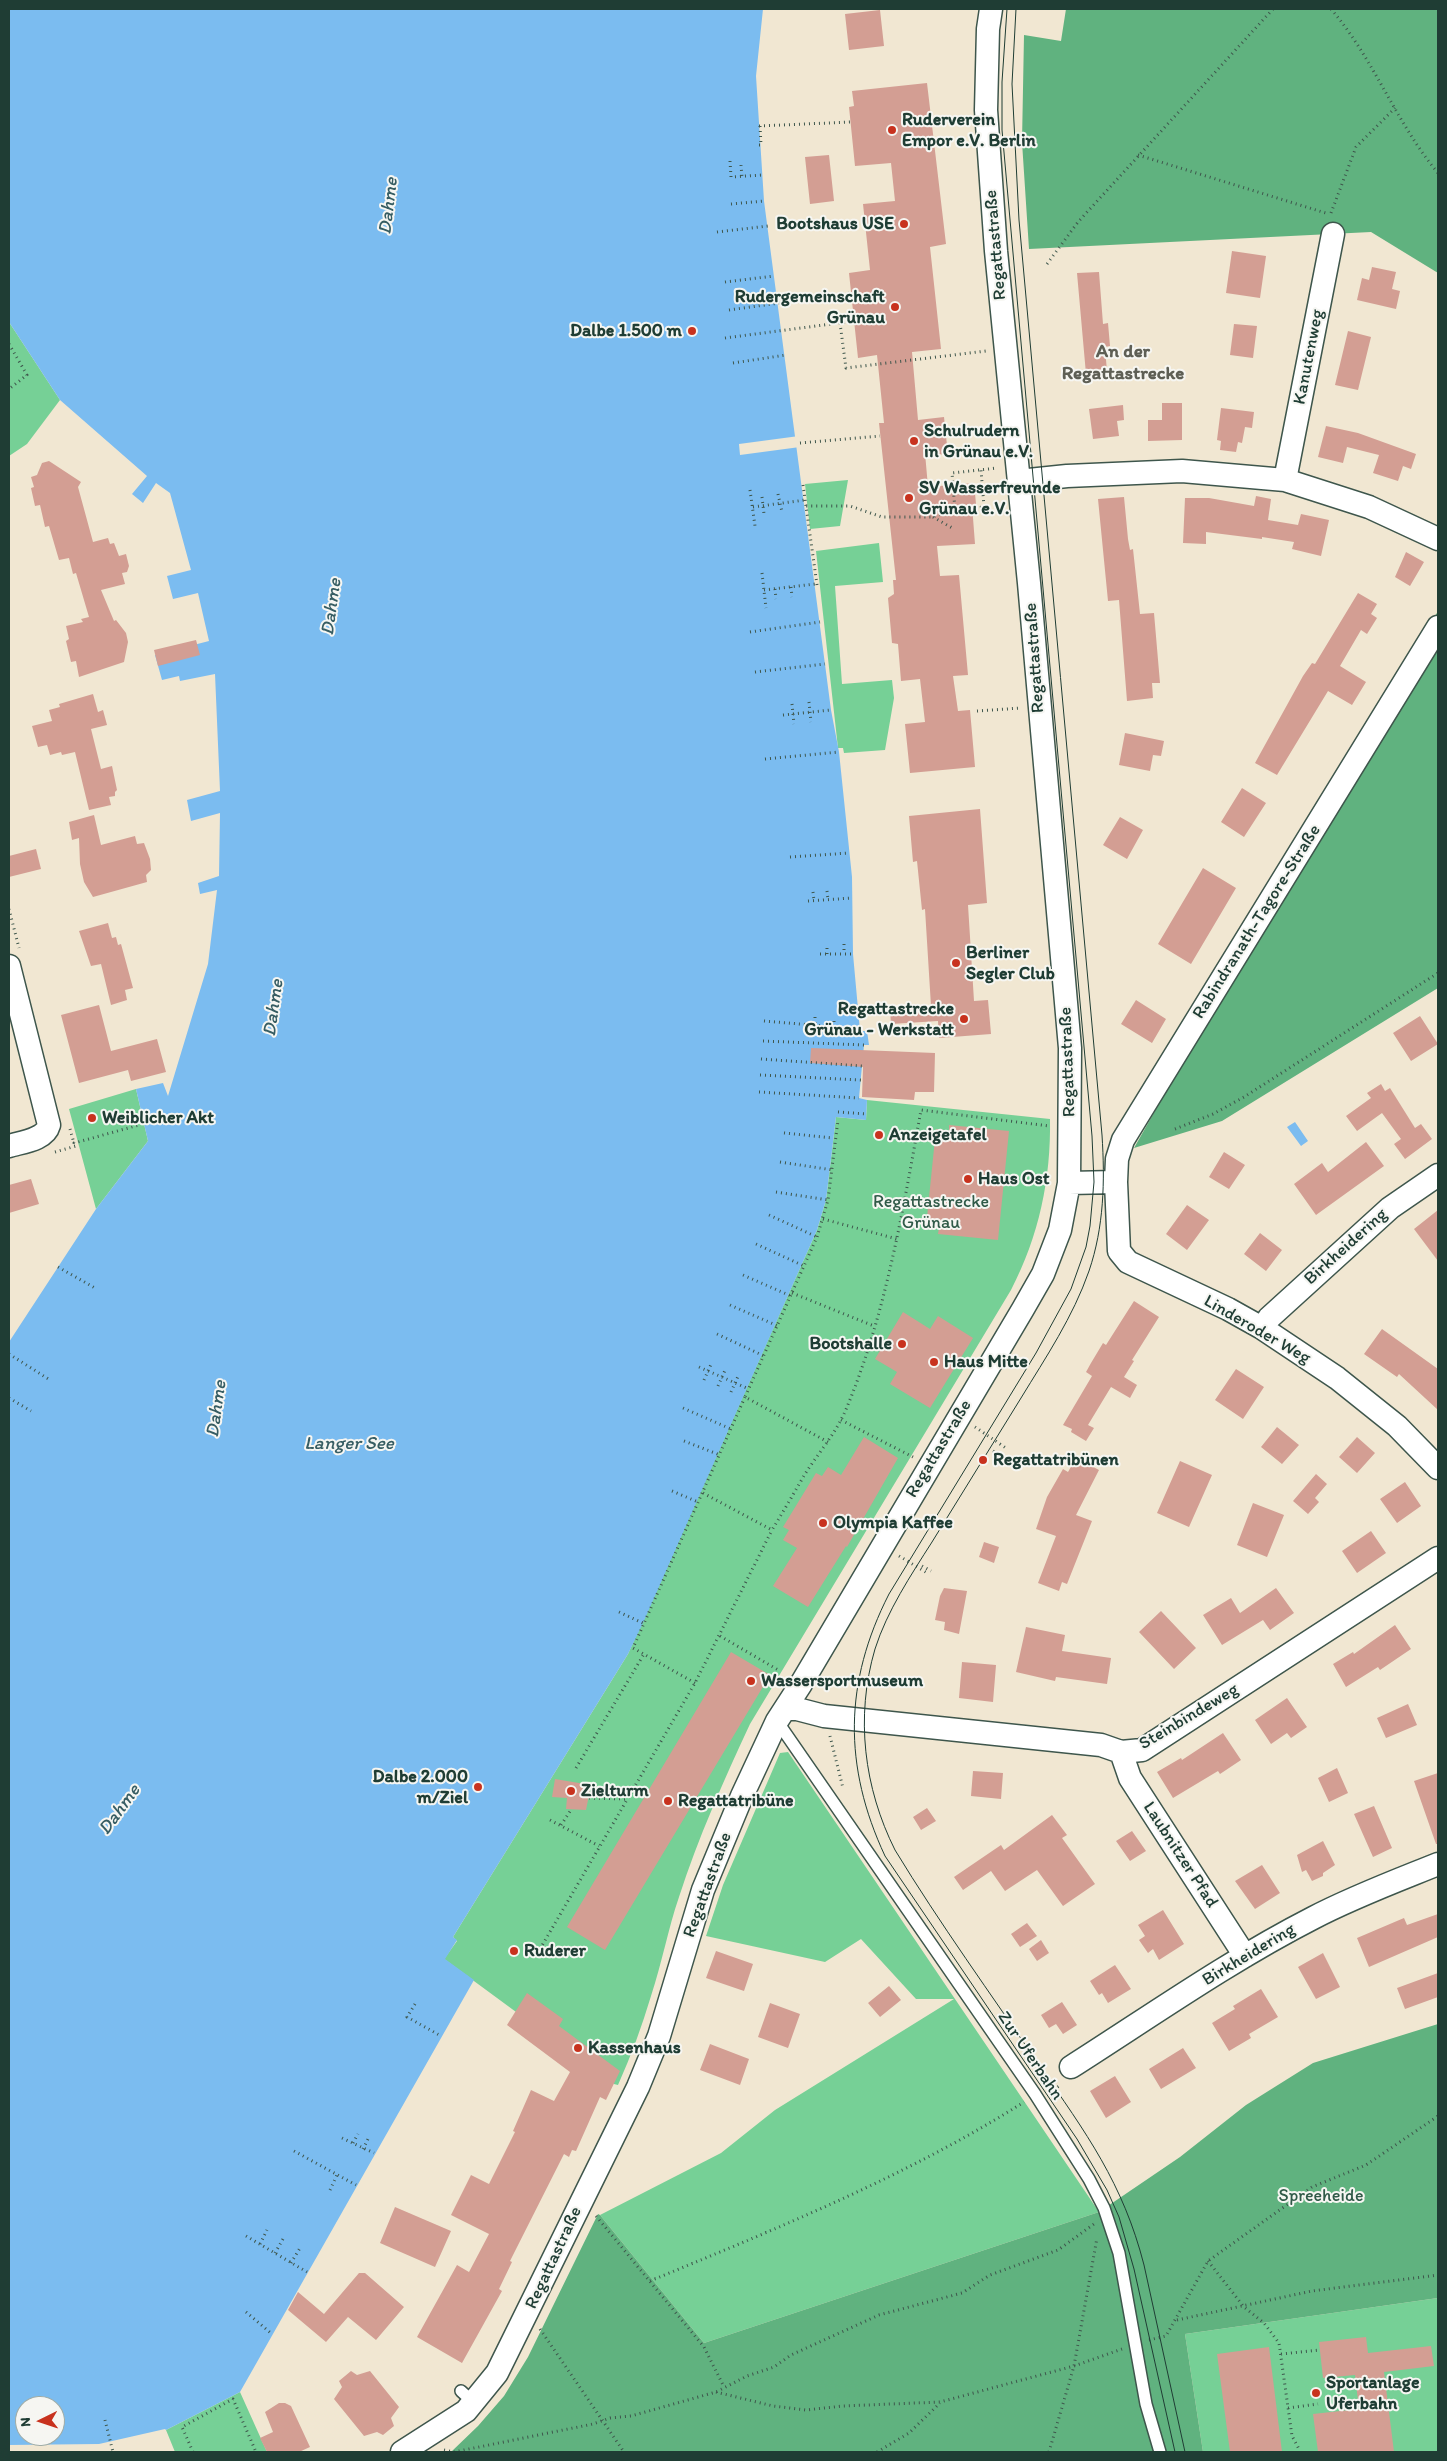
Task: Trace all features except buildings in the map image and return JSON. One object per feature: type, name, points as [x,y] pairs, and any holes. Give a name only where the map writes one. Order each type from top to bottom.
[{"type":"street","name":"Regattastraße","points":[[408,2449],[466,2411],[467,2397],[497,2373],[529,2312],[582,2198],[614,2137],[659,2036],[703,1890],[742,1796],[781,1715],[1042,1274],[1060,1230],[1069,1183],[1070,1048],[986,110],[988,29],[991,9]]},
{"type":"street","name":"Kanutenweg","points":[[1285,480],[1332,224]]},
{"type":"street","points":[[1018,474],[1067,476],[1182,471],[1285,480],[1370,507],[1438,539]]},
{"type":"street","name":"Rabindranath-Tagore-Straße","points":[[1116,1182],[1117,1159],[1123,1140],[1438,628]]},
{"type":"street","points":[[9,966],[47,1108],[48,1129],[36,1138],[9,1146]]},
{"type":"street","name":"Birkheidering","points":[[1262,1328],[1270,1318],[1327,1264],[1390,1208],[1438,1175]]},
{"type":"street","points":[[1069,1183],[1116,1182]]},
{"type":"street","name":"Linderoder Weg","points":[[1116,1182],[1119,1251],[1128,1262],[1228,1309],[1262,1328],[1337,1378],[1397,1426],[1438,1468]]},
{"type":"street","name":"Steinbindeweg","points":[[781,1715],[797,1709],[824,1716],[1101,1745],[1121,1752],[1142,1750],[1438,1558]]},
{"type":"street","name":"Laubnitzer Pfad","points":[[1121,1752],[1130,1778],[1245,1956]]},
{"type":"street","name":"Birkheidering","points":[[1071,2067],[1245,1956],[1312,1918],[1372,1890],[1438,1864]]},
{"type":"lane","name":"Zur Uferbahn","points":[[781,1715],[1035,2094],[1089,2178],[1104,2208],[1119,2253],[1146,2404],[1160,2452]]},
{"type":"path","points":[[1047,264],[1078,222],[1274,9]]},
{"type":"path","points":[[1331,9],[1348,29],[1420,152],[1438,173]]},
{"type":"path","points":[[1138,155],[1332,224],[1356,147],[1394,108]]},
{"type":"path","points":[[759,145],[762,145],[759,126],[850,122]]},
{"type":"path","points":[[730,161],[731,177],[762,176]]},
{"type":"path","points":[[741,165],[742,177]]},
{"type":"path","points":[[730,204],[764,200]]},
{"type":"path","points":[[716,232],[768,226]]},
{"type":"path","points":[[725,282],[774,276]]},
{"type":"path","points":[[729,310],[851,293]]},
{"type":"path","points":[[725,338],[854,321]]},
{"type":"path","points":[[840,323],[846,368],[1006,350]]},
{"type":"path","points":[[9,344],[27,375],[9,389]]},
{"type":"path","points":[[733,363],[786,355]]},
{"type":"path","points":[[800,443],[880,436]]},
{"type":"path","points":[[955,510],[952,473],[981,470],[1018,474]]},
{"type":"path","points":[[806,506],[850,506],[882,518],[932,517],[955,510],[984,507],[981,470]]},
{"type":"path","points":[[764,590],[816,585],[803,485]]},
{"type":"path","points":[[750,490],[755,526]]},
{"type":"path","points":[[778,494],[782,512]]},
{"type":"path","points":[[762,497],[764,514]]},
{"type":"path","points":[[753,507],[805,500]]},
{"type":"path","points":[[932,517],[954,528]]},
{"type":"path","points":[[762,573],[766,608]]},
{"type":"path","points":[[791,587],[792,597]]},
{"type":"path","points":[[775,589],[776,599]]},
{"type":"path","points":[[750,632],[820,622]]},
{"type":"path","points":[[755,672],[825,664]]},
{"type":"path","points":[[809,702],[811,722]]},
{"type":"path","points":[[792,704],[794,724]]},
{"type":"path","points":[[977,711],[1038,707]]},
{"type":"path","points":[[783,714],[831,710]]},
{"type":"path","points":[[765,759],[839,752]]},
{"type":"path","points":[[790,857],[849,853]]},
{"type":"path","points":[[827,891],[828,900]]},
{"type":"path","points":[[813,892],[814,901]]},
{"type":"path","points":[[808,901],[852,898]]},
{"type":"path","points":[[844,944],[844,954]]},
{"type":"path","points":[[826,945],[826,954]]},
{"type":"path","points":[[820,954],[853,954]]},
{"type":"path","points":[[1175,1129],[1213,1114],[1244,1097],[1438,973]]},
{"type":"path","points":[[815,1016],[815,1025]]},
{"type":"path","points":[[834,1018],[834,1027]]},
{"type":"path","points":[[764,1021],[860,1029]]},
{"type":"path","points":[[763,1041],[864,1045]]},
{"type":"path","points":[[761,1059],[862,1066]]},
{"type":"path","points":[[760,1075],[861,1080]]},
{"type":"path","points":[[759,1092],[859,1098]]},
{"type":"path","points":[[540,1949],[695,1683],[772,1530],[805,1474],[828,1442],[847,1408],[874,1326],[898,1239],[921,1110],[1050,1126]]},
{"type":"path","points":[[838,1112],[867,1114]]},
{"type":"path","points":[[695,1683],[633,1648],[817,1237],[828,1200],[838,1120]]},
{"type":"path","points":[[76,1146],[74,1143],[138,1125]]},
{"type":"path","points":[[784,1132],[833,1138]]},
{"type":"path","points":[[780,1162],[832,1170]]},
{"type":"path","points":[[776,1192],[828,1200]]},
{"type":"path","points":[[769,1215],[817,1237]]},
{"type":"path","points":[[823,1219],[898,1239]]},
{"type":"path","points":[[756,1244],[804,1266]]},
{"type":"path","points":[[58,1267],[95,1288]]},
{"type":"path","points":[[743,1276],[874,1326]]},
{"type":"path","points":[[730,1305],[778,1326]]},
{"type":"path","points":[[717,1334],[764,1356]]},
{"type":"path","points":[[9,1354],[50,1380]]},
{"type":"path","points":[[704,1380],[712,1362]]},
{"type":"path","points":[[699,1367],[749,1389]]},
{"type":"path","points":[[718,1386],[726,1368]]},
{"type":"path","points":[[731,1392],[739,1374]]},
{"type":"path","points":[[745,1397],[828,1442]]},
{"type":"path","points":[[9,1398],[31,1411]]},
{"type":"path","points":[[683,1408],[731,1429]]},
{"type":"path","points":[[958,1416],[1006,1448]]},
{"type":"path","points":[[840,1420],[928,1467]]},
{"type":"path","points":[[684,1441],[720,1455]]},
{"type":"path","points":[[993,1451],[1001,1456]]},
{"type":"path","points":[[672,1491],[698,1502]]},
{"type":"path","points":[[703,1492],[772,1530]]},
{"type":"path","points":[[881,1545],[930,1573],[922,1566]]},
{"type":"path","points":[[619,1612],[645,1624]]},
{"type":"path","points":[[720,1636],[780,1671]]},
{"type":"path","points":[[576,1768],[644,1654]]},
{"type":"path","points":[[824,1716],[845,1796]]},
{"type":"path","points":[[588,1798],[627,1800]]},
{"type":"path","points":[[562,1825],[571,1810]]},
{"type":"path","points":[[550,1820],[599,1846]]},
{"type":"path","points":[[415,2004],[407,2017],[441,2036]]},
{"type":"path","points":[[650,2281],[777,2228],[905,2170],[975,2133],[1035,2094]]},
{"type":"path","points":[[716,2392],[773,2406],[806,2410],[843,2406],[940,2402],[1074,2366],[1136,2344],[1166,2336],[1208,2261],[1312,2187],[1366,2165],[1438,2116]]},
{"type":"path","points":[[353,2144],[358,2134]]},
{"type":"path","points":[[342,2138],[374,2153]]},
{"type":"path","points":[[364,2149],[368,2139]]},
{"type":"path","points":[[294,2151],[356,2185]]},
{"type":"path","points":[[330,2190],[337,2175]]},
{"type":"path","points":[[582,2198],[704,2347],[724,2387]]},
{"type":"path","points":[[408,2449],[454,2452],[593,2424],[602,2420],[631,2416],[716,2392],[747,2376],[774,2367],[800,2350],[880,2315],[962,2293],[990,2275],[1058,2250],[1100,2220],[1074,2366],[1049,2452]]},
{"type":"path","points":[[260,2244],[267,2230]]},
{"type":"path","points":[[246,2236],[307,2272]]},
{"type":"path","points":[[275,2253],[283,2239]]},
{"type":"path","points":[[291,2263],[300,2248]]},
{"type":"path","points":[[1208,2261],[1244,2307],[1264,2323],[1279,2344],[1292,2436],[1299,2449]]},
{"type":"path","points":[[1176,2320],[1312,2292],[1438,2275]]},
{"type":"path","points":[[246,2312],[272,2334]]},
{"type":"path","points":[[529,2312],[624,2452]]},
{"type":"path","points":[[1281,2354],[1320,2350]]},
{"type":"path","points":[[193,2452],[182,2427],[233,2399],[256,2452]]},
{"type":"path","points":[[877,2452],[909,2433],[940,2402]]},
{"type":"path","points":[[1288,2408],[1318,2404]]},
{"type":"path","points":[[105,2420],[113,2452]]},
{"type":"green space","points":[[1066,9],[1438,9],[1438,273],[1371,232],[1029,249],[1022,142],[1024,35],[1061,41]]},
{"type":"green space","points":[[9,322],[60,400],[27,444],[9,456]]},
{"type":"green space","points":[[848,480],[840,526],[810,529],[805,484]]},
{"type":"green space","points":[[879,543],[883,582],[835,586],[842,684],[892,680],[894,698],[885,750],[844,753],[843,748],[838,748],[816,551]]},
{"type":"green space","points":[[1438,611],[1438,988],[1222,1121],[1134,1148]]},
{"type":"green space","points":[[136,1089],[148,1141],[96,1209],[69,1109]]},
{"type":"green space","name":"Regattastrecke Grünau","points":[[867,1100],[1050,1119],[1048,1163],[1036,1228],[1021,1270],[1011,1290],[750,1724],[694,1853],[675,1909],[655,1984],[640,2030],[618,2085],[614,2084],[444,1959],[457,1941],[453,1937],[628,1654],[817,1230],[826,1200],[836,1117],[866,1120]]},
{"type":"green space","points":[[788,1752],[1099,2212],[704,2343],[600,2215],[721,2153],[775,2110],[954,1999],[916,1999],[861,1939],[825,1962],[706,1936],[723,1885],[780,1753]]},
{"type":"green space","name":"Spreeheide","points":[[1438,2024],[1438,2298],[1185,2334],[1203,2452],[451,2452],[478,2426],[504,2396],[528,2357],[598,2214],[704,2343],[1099,2212],[1180,2157],[1246,2105],[1313,2063]]},
{"type":"green space","name":"Sportanlage Uferbahn","points":[[1438,2298],[1438,2452],[1203,2452],[1185,2334]]},
{"type":"green space","points":[[240,2392],[267,2452],[175,2452],[166,2430]]},
{"type":"water","name":"Langer See","points":[[9,9],[763,9],[756,76],[764,201],[831,710],[839,752],[852,877],[853,954],[860,1031],[867,1031],[869,1045],[864,1045],[859,1098],[867,1100],[866,1120],[836,1117],[826,1200],[817,1230],[643,1623],[628,1654],[453,1937],[457,1940],[445,1959],[474,1980],[240,2392],[166,2430],[99,2444],[65,2444],[65,2396],[15,2396],[15,2445],[9,2445],[9,1342],[96,1209],[148,1141],[136,1089],[163,1083],[168,1096],[208,964],[217,890],[200,894],[198,883],[219,876],[220,813],[191,821],[187,800],[220,791],[215,674],[180,681],[179,676],[162,680],[155,655],[209,641],[198,593],[173,599],[167,576],[191,570],[170,493],[156,483],[143,503],[132,494],[147,476],[60,400],[9,322]]},
{"type":"water","points":[[1295,1122],[1308,1141],[1301,1146],[1287,1127]]},
{"type":"pier","points":[[799,436],[800,447],[740,455],[739,444]]},
{"type":"tram line","points":[[1007,9],[1002,82],[1002,130],[1092,1136],[1094,1182],[1086,1247],[1071,1289],[1036,1353],[889,1594],[874,1627],[863,1659],[857,1692],[854,1724],[856,1757],[871,1823],[885,1856],[1077,2139],[1107,2190],[1119,2217],[1134,2269],[1175,2452]]},
{"type":"tram line","points":[[1016,9],[1012,84],[1019,220],[1102,1135],[1102,1204],[1098,1238],[1089,1271],[1067,1321],[908,1580],[886,1621],[875,1649],[869,1675],[865,1700],[864,1726],[866,1752],[876,1802],[895,1850],[948,1932],[1072,2113],[1114,2184],[1125,2209],[1144,2265],[1185,2452]]},
{"type":"place","name":"Ruderverein Empor e.V. Berlin","points":[[892,130]]},
{"type":"place","name":"Bootshaus USE","points":[[904,224]]},
{"type":"place","name":"Rudergemeinschaft Grünau","points":[[895,307]]},
{"type":"place","name":"Dalbe 1.500 m","points":[[692,331]]},
{"type":"place","name":"Schulrudern in Grünau e.V.","points":[[914,441]]},
{"type":"place","name":"SV Wasserfreunde Grünau e.V.","points":[[909,498]]},
{"type":"place","name":"Berliner Segler Club","points":[[956,963]]},
{"type":"place","name":"Regattastrecke Grünau - Werkstatt","points":[[964,1019]]},
{"type":"place","name":"Weiblicher Akt","points":[[92,1118]]},
{"type":"place","name":"Anzeigetafel","points":[[879,1135]]},
{"type":"place","name":"Haus Ost","points":[[968,1179]]},
{"type":"place","name":"Bootshalle","points":[[902,1344]]},
{"type":"place","name":"Haus Mitte","points":[[934,1362]]},
{"type":"place","name":"Regattatribünen","points":[[983,1460]]},
{"type":"place","name":"Olympia Kaffee","points":[[823,1523]]},
{"type":"place","name":"Wassersportmuseum","points":[[751,1681]]},
{"type":"place","name":"Dalbe 2.000 m/Ziel","points":[[478,1787]]},
{"type":"place","name":"Zielturm","points":[[571,1791]]},
{"type":"place","name":"Regattatribüne","points":[[668,1801]]},
{"type":"place","name":"Ruderer","points":[[514,1951]]},
{"type":"place","name":"Kassenhaus","points":[[578,2048]]},
{"type":"place","name":"Sportanlage Uferbahn","points":[[1316,2393]]},
{"type":"district","name":"An der Regattastrecke","points":[[1123,363]]},
{"type":"water label","name":"Dahme","points":[[389,206]]},
{"type":"water label","name":"Dahme","points":[[332,607]]},
{"type":"water label","name":"Dahme","points":[[274,1008]]},
{"type":"water label","name":"Dahme","points":[[217,1409]]},
{"type":"water label","name":"Dahme","points":[[120,1810]]}]
